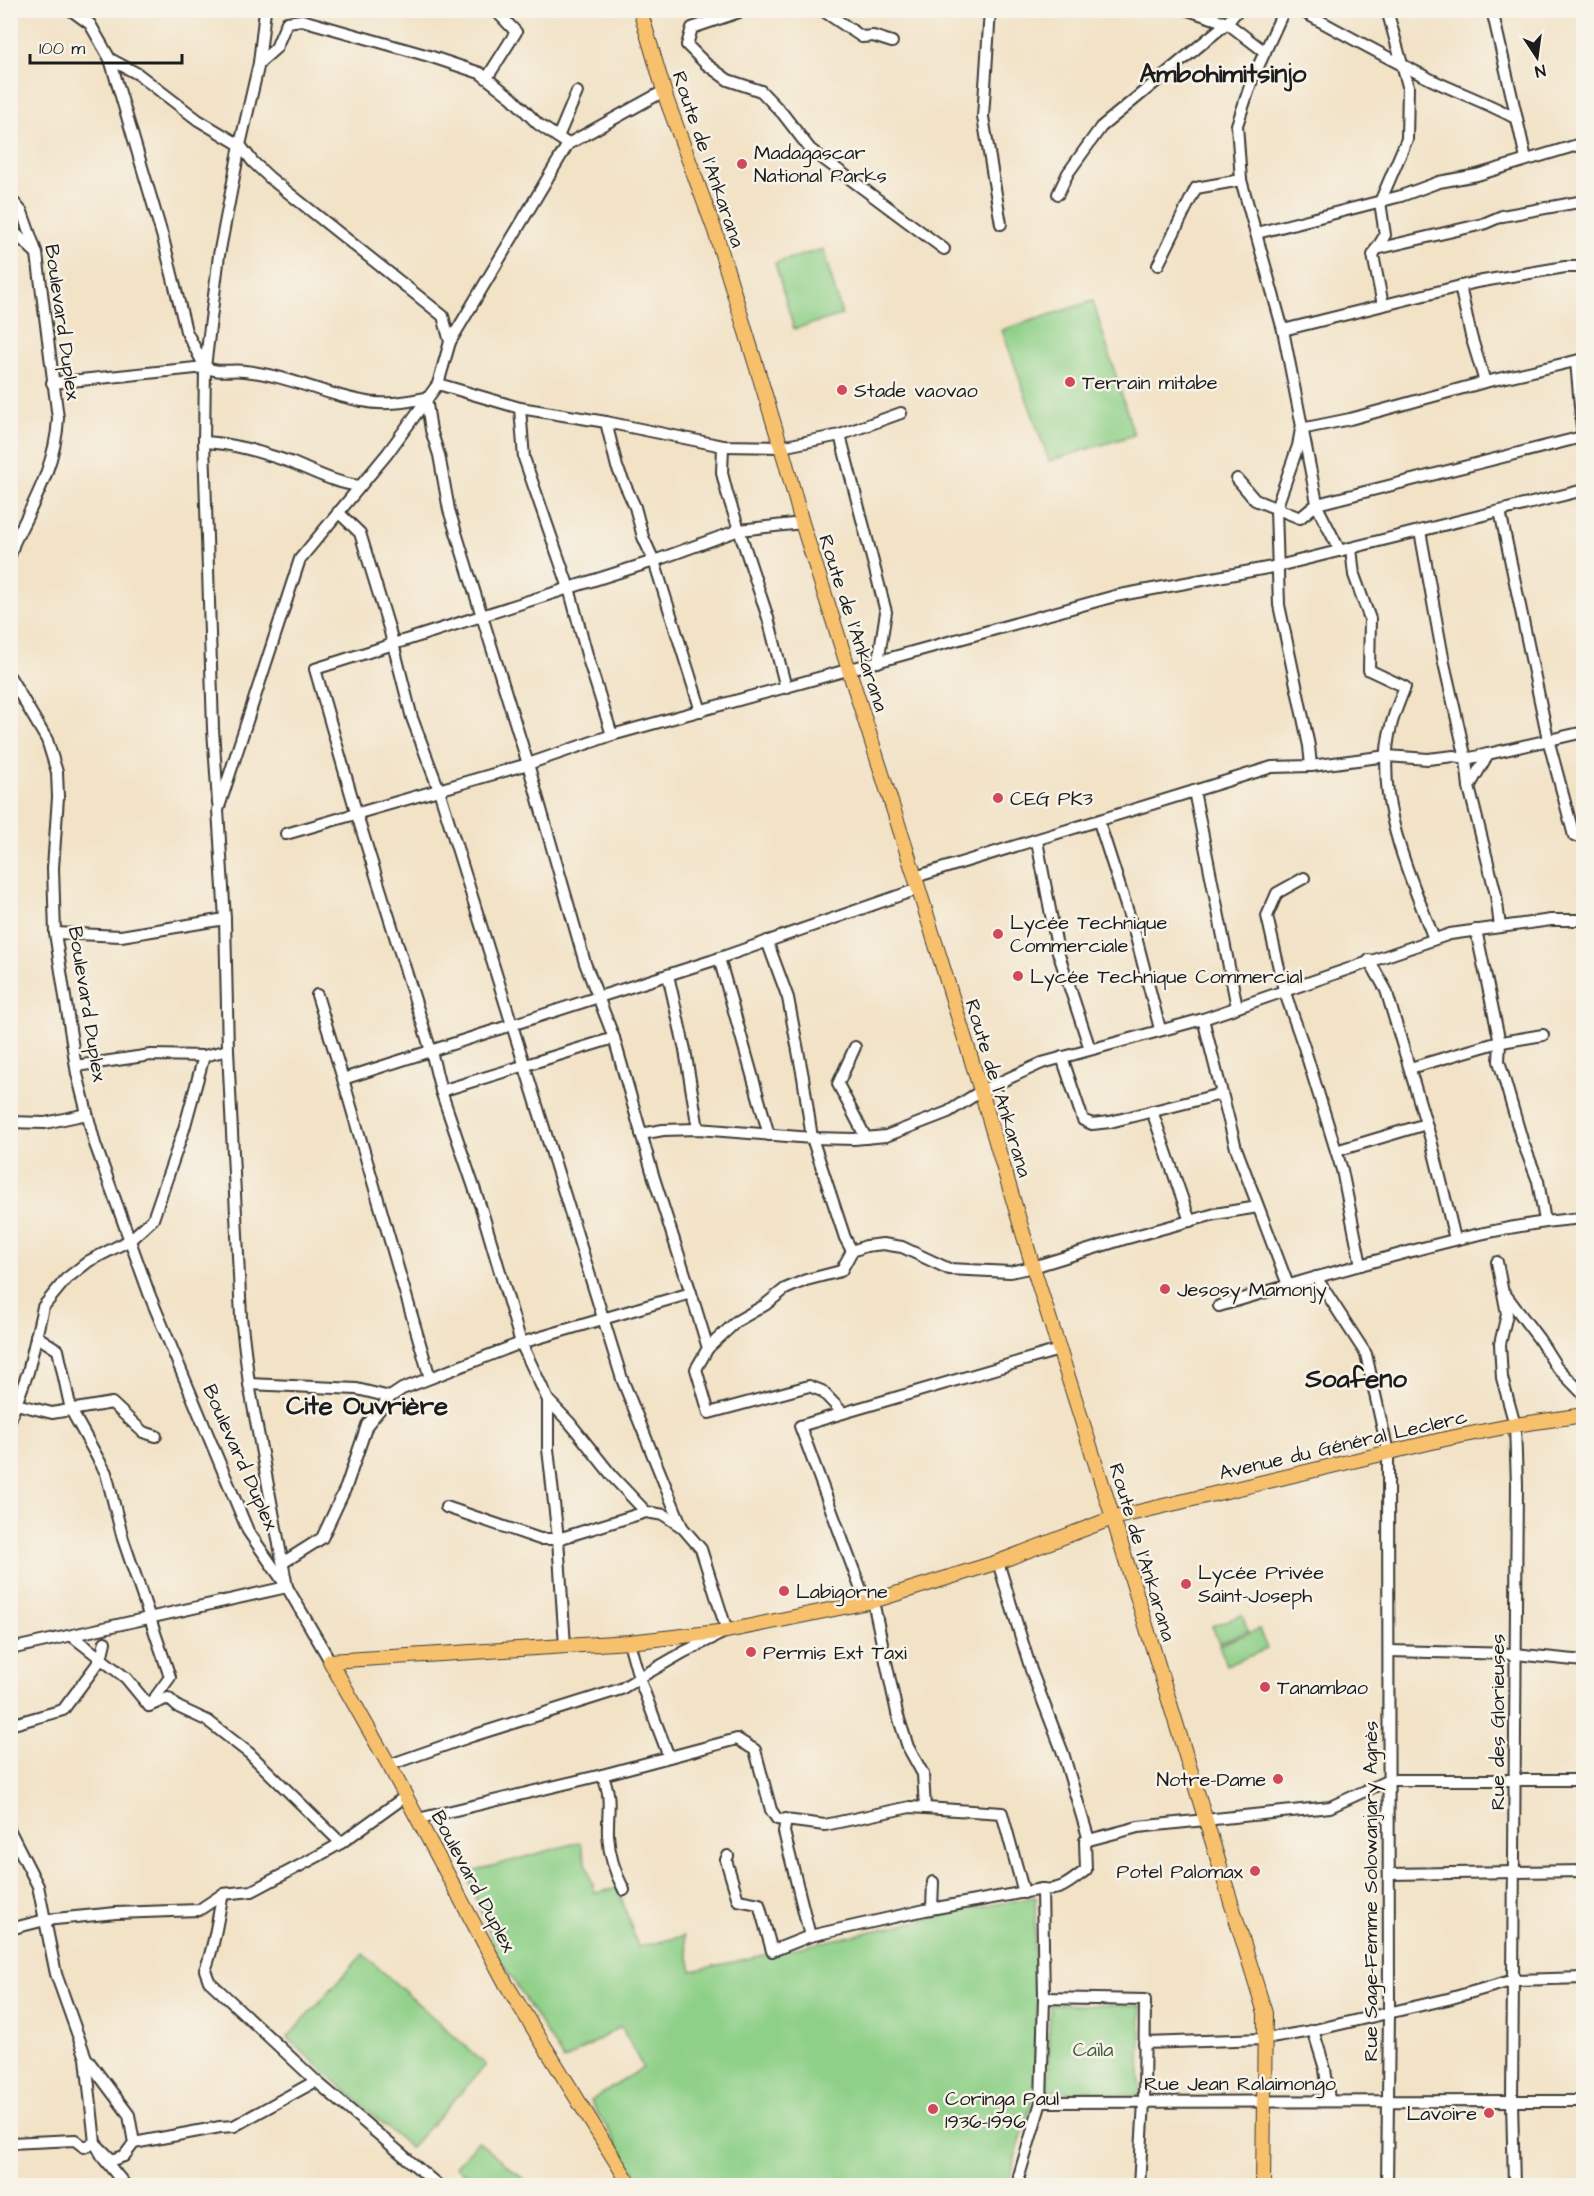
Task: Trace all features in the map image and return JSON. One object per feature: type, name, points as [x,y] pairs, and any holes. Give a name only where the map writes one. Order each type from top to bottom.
[{"type":"main road","name":"Route de l'Ankarana","points":[[640,10],[664,91],[715,231],[802,523],[917,883],[1033,1267],[1113,1518],[1265,2013],[1263,2186]]},
{"type":"main road","name":"Avenue du Général Leclerc","points":[[330,1661],[629,1642],[727,1631],[870,1602],[998,1562],[1113,1518],[1388,1452],[1515,1425],[1584,1415]]},
{"type":"main road","name":"Boulevard Duplex","points":[[330,1661],[390,1765],[506,1984],[631,2186]]},
{"type":"street","points":[[71,10],[90,24],[110,59],[163,238],[186,331],[205,367]]},
{"type":"street","points":[[10,1649],[287,1587],[249,1384],[241,1317],[228,1050],[225,919],[213,729],[204,442],[205,367],[219,255],[240,145],[259,63],[265,10]]},
{"type":"street","points":[[745,10],[692,28],[687,45],[706,64],[728,80],[761,91],[783,114],[810,149],[944,249]]},
{"type":"street","points":[[822,10],[862,37],[873,36],[892,42]]},
{"type":"street","points":[[990,10],[983,117],[1001,224]]},
{"type":"street","points":[[1188,10],[1227,23],[1265,52]]},
{"type":"street","points":[[1058,194],[1068,173],[1101,127],[1227,23],[1238,10]]},
{"type":"street","points":[[1284,10],[1252,80],[1237,125],[1241,180],[1283,330],[1317,504],[1346,549],[1359,593],[1370,619],[1369,670],[1405,687],[1391,726],[1387,756],[1388,798],[1398,838],[1434,939]]},
{"type":"street","points":[[1300,10],[1402,65],[1449,88],[1491,104],[1517,119]]},
{"type":"street","points":[[1492,10],[1526,159]]},
{"type":"street","points":[[487,78],[516,32],[497,11]]},
{"type":"street","points":[[1383,305],[1373,255],[1385,235],[1380,202],[1407,139],[1408,86],[1389,11]]},
{"type":"street","points":[[259,63],[276,48],[287,22],[302,20],[480,73],[512,98],[538,124],[568,144]]},
{"type":"street","points":[[110,59],[138,74],[198,120],[240,145],[253,162],[270,178],[443,316],[450,342]]},
{"type":"street","points":[[218,810],[300,559],[387,454],[438,384],[450,342],[568,144],[664,91]]},
{"type":"street","points":[[558,137],[577,92]]},
{"type":"street","points":[[1257,233],[1380,202],[1439,182],[1477,175],[1584,143]]},
{"type":"street","points":[[1158,265],[1196,188],[1241,180]]},
{"type":"street","name":"Boulevard Duplex","points":[[10,198],[22,212],[38,254],[58,418],[57,440],[50,469],[12,542],[10,556]]},
{"type":"street","points":[[1376,249],[1483,224],[1502,216],[1584,201]]},
{"type":"street","points":[[10,228],[38,254]]},
{"type":"street","points":[[1283,330],[1460,286],[1565,267],[1584,267]]},
{"type":"street","points":[[1460,286],[1485,382]]},
{"type":"street","points":[[1301,429],[1350,419],[1485,382],[1580,360],[1584,451]]},
{"type":"street","points":[[52,383],[205,367],[213,371],[245,370],[284,378],[363,402],[400,403],[426,398]]},
{"type":"street","points":[[438,384],[520,408],[606,422],[723,446],[781,447],[840,435],[901,413]]},
{"type":"street","points":[[426,398],[449,510],[528,764],[585,963],[614,1038],[641,1134],[708,1348]]},
{"type":"street","points":[[520,408],[524,458],[569,588],[612,735]]},
{"type":"street","points":[[606,422],[617,467],[635,507],[643,537],[654,561],[701,711]]},
{"type":"street","points":[[1301,429],[1298,446],[1276,509],[1279,605],[1309,746],[1311,766]]},
{"type":"street","points":[[840,435],[886,612],[878,662]]},
{"type":"street","points":[[1237,479],[1255,500],[1300,518],[1317,504],[1582,437]]},
{"type":"street","points":[[204,442],[266,454],[346,484],[360,486]]},
{"type":"street","points":[[723,446],[722,473],[768,618],[786,688]]},
{"type":"street","points":[[286,834],[528,764],[612,735],[1115,596],[1278,566],[1584,490]]},
{"type":"street","points":[[1500,511],[1548,739],[1574,836],[1584,834]]},
{"type":"street","points":[[338,512],[360,532],[393,643],[412,718],[439,790],[602,1320],[622,1379],[682,1527]]},
{"type":"street","points":[[646,1512],[548,1400],[521,1343],[482,1211],[441,1091],[431,1051],[357,815],[315,669],[654,561],[739,530],[802,523]]},
{"type":"street","points":[[1420,531],[1444,663],[1466,759],[1469,787],[1496,895],[1500,927]]},
{"type":"street","name":"Boulevard Duplex","points":[[10,677],[47,740],[57,772],[58,797],[53,868],[55,933],[76,1066],[95,1144],[150,1296],[248,1531],[287,1587],[330,1661]]},
{"type":"street","points":[[343,1079],[719,958],[917,883],[1037,841],[1272,767],[1311,766],[1387,756],[1428,759],[1454,756],[1466,759],[1584,732]]},
{"type":"street","points":[[1469,787],[1488,754]]},
{"type":"street","points":[[1194,791],[1237,1007]]},
{"type":"street","points":[[1099,822],[1137,937],[1160,1029]]},
{"type":"street","points":[[1037,841],[1058,952],[1090,1049]]},
{"type":"street","points":[[1304,878],[1277,893],[1267,916],[1284,990],[1342,1170],[1361,1265]]},
{"type":"street","points":[[55,933],[121,936],[225,919]]},
{"type":"street","points":[[641,1134],[663,1130],[698,1129],[812,1138],[885,1136],[948,1112],[981,1091],[1042,1063],[1203,1019],[1450,934],[1551,920],[1584,920]]},
{"type":"street","points":[[1476,930],[1500,1043],[1499,1061],[1522,1140],[1538,1181],[1545,1221]]},
{"type":"street","points":[[767,941],[788,999],[812,1138],[845,1238],[852,1251]]},
{"type":"street","points":[[719,958],[769,1135]]},
{"type":"street","points":[[1370,960],[1386,990],[1410,1068],[1455,1239]]},
{"type":"street","points":[[668,975],[685,1050],[698,1129]]},
{"type":"street","points":[[316,995],[343,1079],[430,1378]]},
{"type":"street","points":[[1203,1019],[1236,1148],[1288,1285]]},
{"type":"street","points":[[1410,1068],[1500,1043],[1543,1035]]},
{"type":"street","points":[[441,1091],[614,1038]]},
{"type":"street","points":[[855,1047],[838,1084],[866,1138]]},
{"type":"street","points":[[76,1066],[151,1055],[204,1056],[228,1050]]},
{"type":"street","points":[[10,1420],[13,1402],[28,1372],[43,1306],[66,1279],[89,1261],[130,1240],[153,1219],[184,1128],[204,1056]]},
{"type":"street","points":[[1062,1057],[1083,1120],[1092,1124],[1110,1122],[1221,1094]]},
{"type":"street","points":[[1152,1111],[1190,1221]]},
{"type":"street","points":[[10,1122],[45,1123],[87,1114]]},
{"type":"street","points":[[1336,1151],[1426,1124]]},
{"type":"street","points":[[843,1413],[822,1391],[808,1386],[709,1413],[696,1370],[708,1348],[737,1321],[765,1305],[785,1289],[806,1280],[841,1271],[852,1251],[866,1246],[883,1244],[902,1247],[949,1269],[1010,1272],[1215,1214],[1258,1207]]},
{"type":"street","points":[[1219,1306],[1455,1239],[1545,1221],[1584,1218]]},
{"type":"street","name":"Rue des Glorieuses","points":[[1497,1262],[1507,1314],[1500,1344],[1502,1378],[1515,1425],[1512,2101],[1514,2186]]},
{"type":"street","name":"Rue Sage-Femme Solowanjary Agnès","points":[[1316,1277],[1366,1354],[1388,1452],[1387,2186]]},
{"type":"street","points":[[284,1562],[322,1538],[342,1498],[367,1425],[390,1397],[402,1389],[521,1343],[691,1293]]},
{"type":"street","points":[[1504,1293],[1539,1339],[1556,1366],[1584,1395]]},
{"type":"street","points":[[36,1336],[58,1350],[71,1410],[106,1473],[123,1539],[170,1677],[149,1706]]},
{"type":"street","points":[[925,1808],[923,1774],[908,1747],[897,1713],[870,1602],[800,1426],[1059,1350]]},
{"type":"street","points":[[249,1384],[357,1389],[390,1397]]},
{"type":"street","points":[[548,1400],[548,1449],[558,1539],[565,1646]]},
{"type":"street","points":[[13,1402],[52,1413],[112,1403],[142,1432],[156,1436]]},
{"type":"street","points":[[390,1765],[472,1736],[621,1689],[684,1652],[727,1631],[701,1549],[682,1527],[664,1515],[646,1512],[558,1539],[540,1539],[446,1507]]},
{"type":"street","points":[[998,1562],[1031,1670],[1063,1753],[1089,1840]]},
{"type":"street","points":[[72,1636],[126,1678],[149,1706]]},
{"type":"street","points":[[10,1725],[63,1710],[101,1659],[105,1642]]},
{"type":"street","points":[[629,1642],[639,1678],[669,1757]]},
{"type":"street","points":[[1389,1651],[1515,1654],[1584,1661]]},
{"type":"street","points":[[149,1706],[168,1698],[177,1707],[208,1721],[249,1753],[340,1843]]},
{"type":"street","points":[[418,1819],[602,1775],[737,1739],[755,1750],[771,1810],[777,1819],[825,1825],[905,1807],[1002,1813],[1023,1893]]},
{"type":"street","points":[[602,1775],[608,1789],[608,1837],[612,1861],[624,1890]]},
{"type":"street","points":[[728,1856],[726,1860],[738,1900],[759,1904],[772,1952],[810,1936],[932,1908],[1042,1890],[1052,1891],[1066,1886],[1086,1870],[1085,1841],[1138,1827],[1330,1807],[1389,1780],[1584,1780]]},
{"type":"street","points":[[10,1929],[45,1920],[116,1913],[199,1910],[224,1894],[252,1891],[340,1843],[406,1796]]},
{"type":"street","points":[[786,1819],[784,1832],[810,1936]]},
{"type":"street","points":[[10,1831],[38,1887],[56,1974],[86,2058],[95,2143],[104,2159],[126,2186]]},
{"type":"street","points":[[1389,1874],[1584,1871]]},
{"type":"street","points":[[932,1908],[933,1882]]},
{"type":"street","points":[[1019,2186],[1019,2176],[1041,2102],[1044,1998],[1042,1890]]},
{"type":"street","points":[[224,1894],[211,1954],[205,1970],[209,1981],[316,2082],[439,2186]]},
{"type":"street","points":[[1144,2043],[1265,2039],[1389,2012],[1514,1980],[1584,1978]]},
{"type":"street","points":[[1044,1998],[1145,2000],[1144,2102],[1139,2186]]},
{"type":"street","points":[[1312,2030],[1325,2069],[1329,2100]]},
{"type":"street","points":[[86,2058],[129,2115],[134,2143]]},
{"type":"street","points":[[95,2143],[112,2160],[124,2156],[134,2143],[234,2126],[316,2082]]},
{"type":"street","name":"Rue Jean Ralaimongo","points":[[1041,2102],[1584,2101]]},
{"type":"street","points":[[10,2143],[75,2140],[84,2147],[95,2143]]},
{"type":"green space","points":[[823,249],[842,315],[794,329],[775,263]]},
{"type":"green space","name":"Terrain mitabe","points":[[1093,301],[1134,435],[1049,461],[1002,330]]},
{"type":"green space","points":[[1242,1615],[1248,1631],[1219,1643],[1212,1626]]},
{"type":"green space","points":[[1259,1629],[1267,1649],[1227,1665],[1219,1645]]},
{"type":"green space","points":[[580,1842],[595,1893],[618,1888],[638,1947],[684,1936],[692,1971],[1036,1897],[1034,1946],[1037,2004],[1034,2096],[1011,2171],[1010,2185],[643,2185],[590,2101],[643,2068],[621,2026],[564,2061],[498,1956],[466,1873]]},
{"type":"green space","points":[[363,1954],[486,2065],[410,2148],[287,2038]]},
{"type":"green space","name":"Caïla","points":[[1050,2004],[1141,2006],[1140,2096],[1047,2091]]},
{"type":"green space","points":[[478,2141],[527,2182],[523,2185],[479,2185],[456,2166]]},
{"type":"place","name":"Madagascar National Parks","points":[[742,164]]},
{"type":"place","name":"Terrain mitabe","points":[[1070,382]]},
{"type":"place","name":"Stade vaovao","points":[[842,390]]},
{"type":"place","name":"CEG PK3","points":[[998,798]]},
{"type":"place","name":"Lycée Technique Commerciale","points":[[998,934]]},
{"type":"place","name":"Lycée Technique Commercial","points":[[1018,976]]},
{"type":"place","name":"Jesosy Mamonjy","points":[[1165,1289]]},
{"type":"place","name":"Lycée Privée Saint-Joseph","points":[[1186,1584]]},
{"type":"place","name":"Labigorne","points":[[784,1591]]},
{"type":"place","name":"Permis Ext Taxi","points":[[751,1652]]},
{"type":"place","name":"Tanambao","points":[[1265,1687]]},
{"type":"place","name":"Notre-Dame","points":[[1278,1779]]},
{"type":"place","name":"Potel Palomax","points":[[1255,1871]]},
{"type":"place","name":"Coringa Paul 1936-1996","points":[[933,2109]]},
{"type":"place","name":"Lavoire","points":[[1489,2113]]},
{"type":"district","name":"Ambohimitsinjo","points":[[1223,73]]},
{"type":"district","name":"Soafeno","points":[[1356,1378]]},
{"type":"district","name":"Cite Ouvrière","points":[[367,1405]]}]
